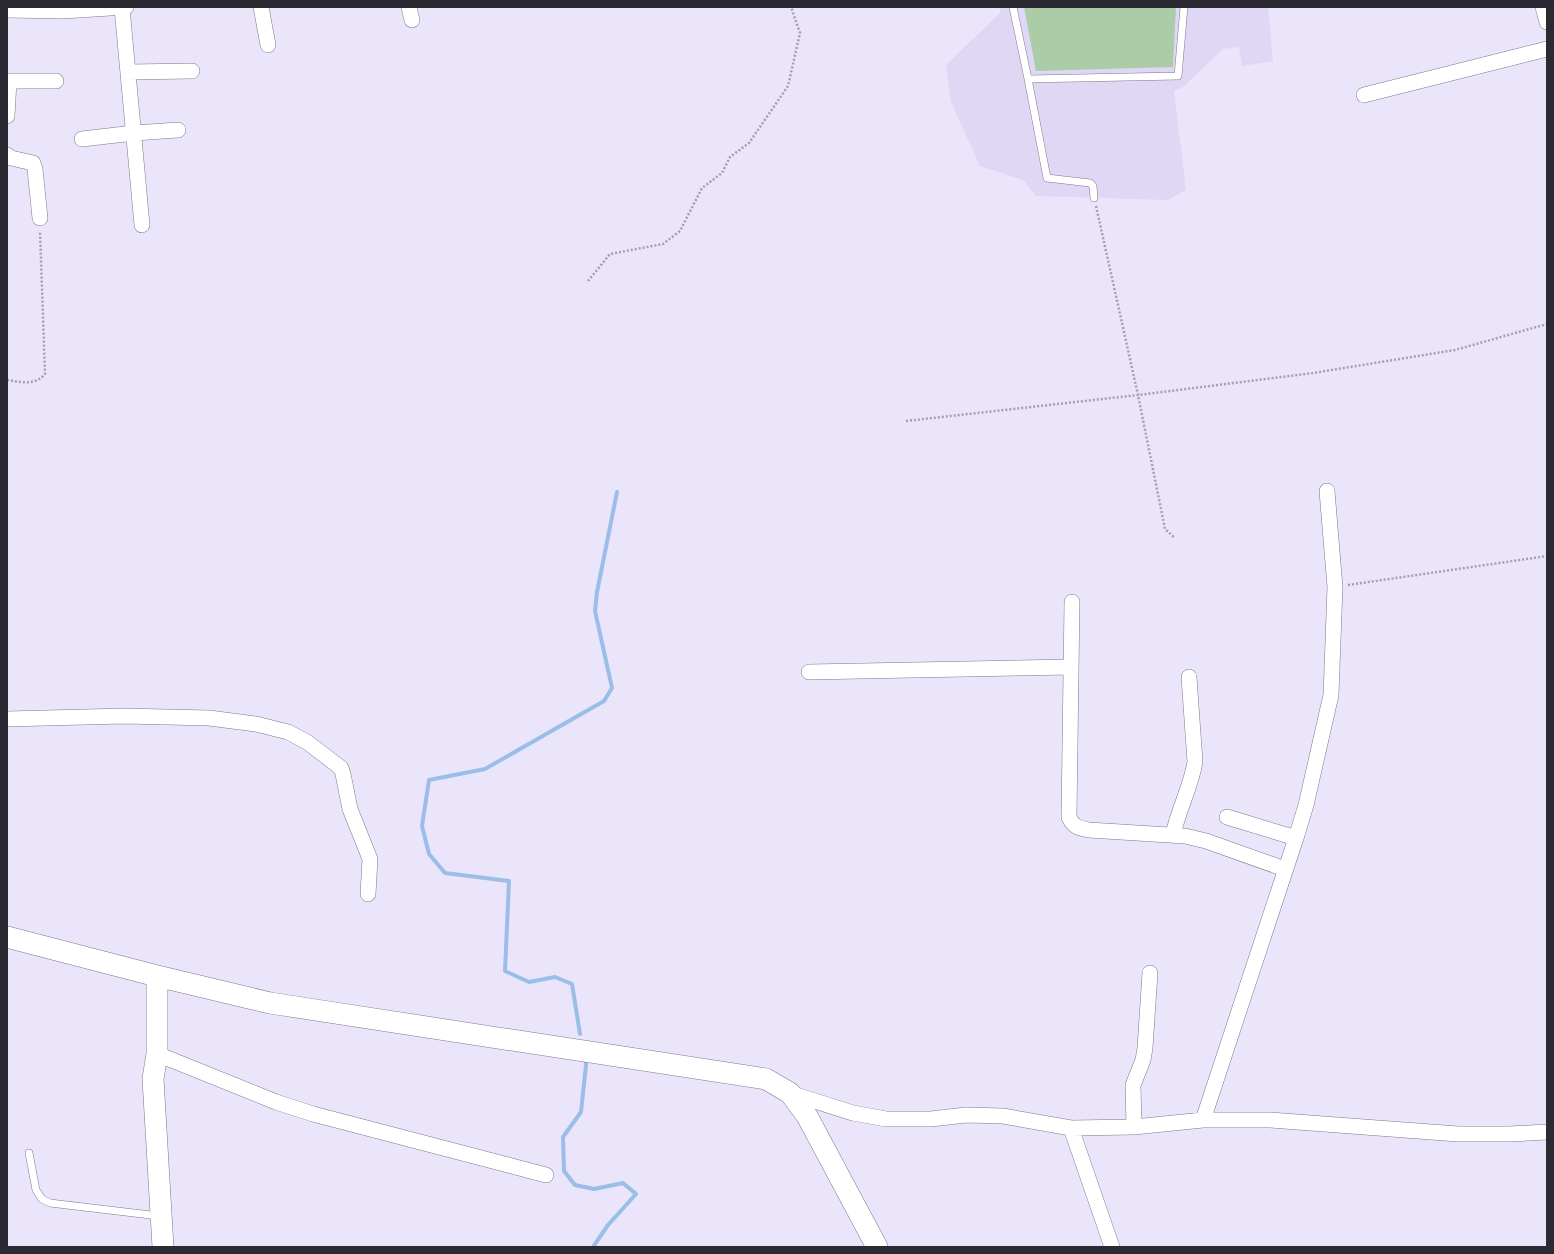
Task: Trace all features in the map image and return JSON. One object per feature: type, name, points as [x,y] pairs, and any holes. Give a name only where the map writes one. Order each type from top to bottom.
[{"type":"street","points":[[7,10],[126,7]]},
{"type":"street","points":[[261,7],[268,45]]},
{"type":"street","points":[[1543,7],[1547,22]]},
{"type":"street","points":[[122,8],[142,226]]},
{"type":"street","points":[[1364,95],[1547,49]]},
{"type":"street","points":[[129,72],[192,71]]},
{"type":"street","points":[[7,116],[8,81],[56,81]]},
{"type":"street","points":[[82,139],[178,130]]},
{"type":"street","points":[[7,155],[10,158],[33,163],[40,218]]},
{"type":"street","points":[[1203,1120],[1306,805],[1331,695],[1335,587],[1327,491]]},
{"type":"street","points":[[1072,602],[1069,817],[1072,824],[1079,828],[1089,830],[1185,836],[1206,841],[1285,869]]},
{"type":"street","points":[[809,672],[1071,667]]},
{"type":"street","points":[[1173,835],[1176,821],[1194,771],[1195,762],[1189,677]]},
{"type":"street","points":[[7,719],[124,716],[209,718],[256,724],[288,732],[307,742],[341,768],[344,774],[350,809],[370,859],[368,894]]},
{"type":"street","points":[[1227,817],[1296,838]]},
{"type":"street","points":[[7,936],[157,976],[270,1003],[766,1079],[790,1093],[853,1113],[886,1118],[932,1118],[987,1115],[1003,1116],[1071,1128],[1134,1127],[1203,1120],[1270,1120],[1458,1134],[1547,1132]]},
{"type":"street","points":[[1134,1127],[1133,1085],[1143,1060],[1145,1048],[1150,973]]},
{"type":"street","points":[[157,976],[157,1054],[152,1079],[163,1247]]},
{"type":"street","points":[[157,1054],[276,1102],[313,1114],[546,1175]]},
{"type":"street","points":[[790,1093],[807,1116],[878,1247]]},
{"type":"street","points":[[1071,1128],[1112,1247]]},
{"type":"lane","points":[[1013,7],[1047,178],[1090,183],[1093,186],[1094,198]]},
{"type":"lane","points":[[1028,79],[1178,76],[1184,7]]},
{"type":"lane","points":[[28,1154],[36,1190],[42,1199],[50,1203],[162,1216]]},
{"type":"path","points":[[588,281],[610,254],[663,244],[680,231],[702,188],[722,172],[730,157],[749,143],[788,86],[800,33],[791,7]]},
{"type":"path","points":[[1094,198],[1138,395],[1165,529],[1175,538]]},
{"type":"path","points":[[7,380],[30,382],[40,380],[45,374],[40,218]]},
{"type":"path","points":[[906,421],[1138,395],[1313,373],[1455,350],[1547,324]]},
{"type":"path","points":[[1335,587],[1547,556]]},
{"type":"shaded area","points":[[1000,7],[1268,7],[1273,61],[1242,66],[1239,47],[1223,49],[1183,87],[1174,91],[1186,190],[1168,200],[1036,196],[1023,180],[980,166],[951,102],[946,65],[1000,13]]},
{"type":"green space","points":[[1024,7],[1176,7],[1173,67],[1036,71]]},
{"type":"waterway","points":[[580,1034],[572,984],[555,977],[529,982],[505,971],[509,881],[445,873],[429,854],[422,826],[429,780],[485,769],[604,701],[612,688],[595,611],[597,592],[617,492]]},
{"type":"waterway","points":[[585,1058],[586,1065],[581,1112],[563,1137],[564,1171],[575,1185],[594,1189],[623,1183],[636,1194],[608,1225],[593,1247]]}]
